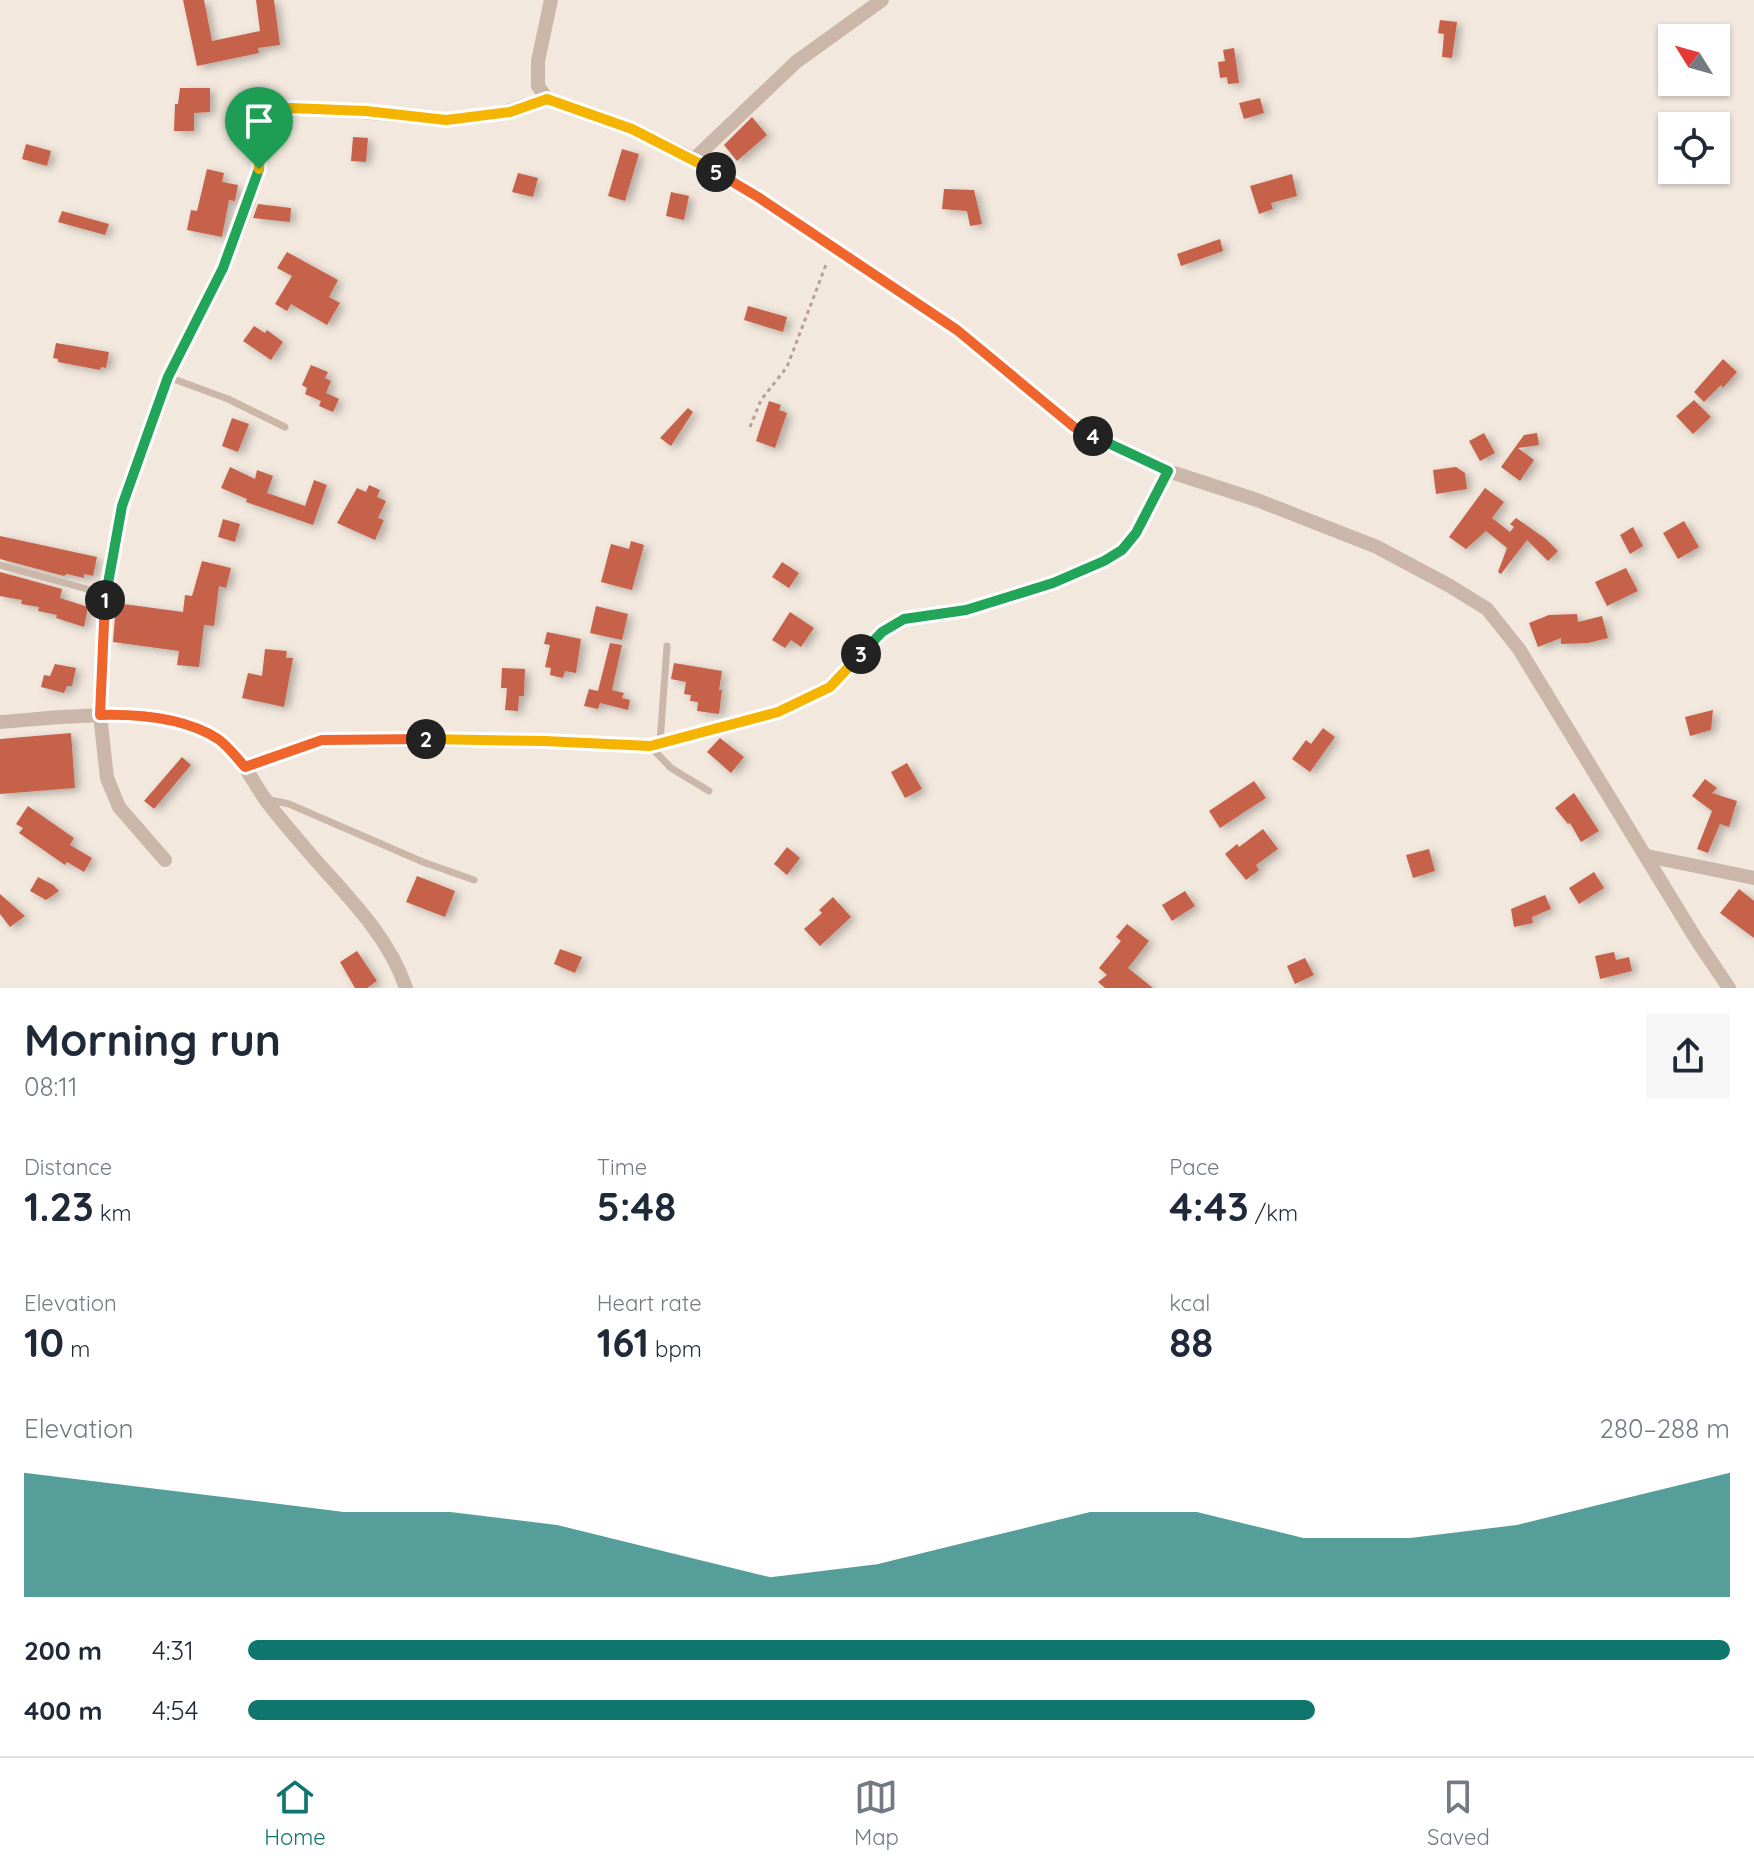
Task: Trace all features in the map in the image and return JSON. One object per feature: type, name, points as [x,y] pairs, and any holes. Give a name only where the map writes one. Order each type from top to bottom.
[{"type":"street","points":[[551,0],[538,61],[538,86],[547,99],[632,129],[694,159],[758,197],[957,330],[1074,427],[1168,471],[1257,500],[1377,547],[1487,609],[1519,649],[1729,988]]},
{"type":"street","points":[[694,159],[796,62],[882,0]]},
{"type":"street","points":[[165,860],[119,807],[107,778],[100,715],[105,594],[122,506],[168,377],[223,268],[248,204],[259,169],[261,125],[266,113],[291,108],[366,111],[446,120],[510,112],[547,99]]},
{"type":"street","points":[[245,767],[322,740],[655,744],[778,712],[830,687],[882,632],[904,619],[966,610],[1053,583],[1122,550],[1136,533],[1168,471]]},
{"type":"street","points":[[0,722],[127,714],[159,718],[195,728],[220,740],[245,767],[264,798],[381,936],[406,988]]},
{"type":"street","points":[[1647,856],[1754,878]]},
{"type":"lane","points":[[168,377],[228,399],[285,427]]},
{"type":"lane","points":[[0,565],[105,594]]},
{"type":"lane","points":[[667,646],[655,744],[671,768],[709,791]]},
{"type":"lane","points":[[264,798],[289,804],[423,862],[474,880]]},
{"type":"path","points":[[750,427],[761,400],[787,367],[832,247]]},
{"type":"building","points":[[183,0],[204,0],[212,41],[260,31],[256,0],[274,0],[280,45],[258,48],[259,53],[197,66]]},
{"type":"building","points":[[1440,20],[1457,22],[1452,58],[1442,57],[1444,34],[1438,33]]},
{"type":"building","points":[[1234,48],[1239,83],[1228,84],[1227,77],[1220,78],[1218,62],[1225,61],[1223,50]]},
{"type":"building","points":[[180,88],[210,88],[210,112],[194,113],[194,131],[174,131],[175,104],[178,104]]},
{"type":"building","points":[[1260,98],[1264,113],[1244,119],[1239,103]]},
{"type":"building","points":[[752,117],[767,135],[737,161],[724,145]]},
{"type":"building","points":[[353,137],[368,138],[366,162],[351,161]]},
{"type":"building","points":[[26,144],[51,151],[47,166],[22,159]]},
{"type":"building","points":[[622,149],[639,154],[625,201],[608,196]]},
{"type":"building","points":[[207,169],[224,173],[222,182],[238,185],[235,201],[229,200],[222,237],[187,230],[191,210],[197,211]]},
{"type":"building","points":[[518,173],[538,178],[533,197],[512,192]]},
{"type":"building","points":[[1292,174],[1297,196],[1271,203],[1273,209],[1259,214],[1250,186]]},
{"type":"building","points":[[944,189],[974,190],[982,224],[970,226],[967,211],[942,209]]},
{"type":"building","points":[[671,192],[689,196],[684,220],[666,216]]},
{"type":"building","points":[[258,204],[291,208],[290,222],[253,218]]},
{"type":"building","points":[[62,211],[109,224],[105,235],[58,222]]},
{"type":"building","points":[[1220,239],[1223,251],[1181,266],[1177,254]]},
{"type":"building","points":[[287,252],[338,280],[329,297],[340,303],[327,325],[291,304],[287,311],[275,304],[292,276],[277,268]]},
{"type":"building","points":[[748,306],[787,317],[783,332],[744,320]]},
{"type":"building","points":[[254,326],[265,333],[267,330],[283,342],[271,360],[243,341]]},
{"type":"building","points":[[56,343],[109,352],[106,368],[101,367],[100,370],[58,362],[53,358]]},
{"type":"building","points":[[1723,359],[1737,372],[1723,388],[1721,385],[1704,402],[1694,392]]},
{"type":"building","points":[[311,365],[328,372],[325,378],[331,381],[326,393],[339,399],[333,412],[319,406],[321,401],[305,394],[307,388],[302,385]]},
{"type":"building","points":[[1694,400],[1711,417],[1693,434],[1676,416]]},
{"type":"building","points":[[769,401],[781,405],[779,410],[787,413],[775,448],[756,441]]},
{"type":"building","points":[[688,408],[693,412],[671,446],[660,438]]},
{"type":"building","points":[[232,418],[249,424],[238,452],[222,446]]},
{"type":"building","points":[[1484,433],[1495,453],[1480,461],[1469,441]]},
{"type":"building","points":[[1537,433],[1539,445],[1518,448],[1534,460],[1520,481],[1501,467],[1524,435]]},
{"type":"building","points":[[230,467],[255,479],[257,470],[273,476],[267,493],[305,506],[314,480],[327,485],[313,525],[246,502],[247,499],[221,488]]},
{"type":"building","points":[[1456,467],[1465,473],[1467,489],[1436,494],[1433,470]]},
{"type":"building","points":[[369,485],[380,490],[377,497],[386,501],[378,518],[384,520],[375,540],[337,523],[357,488],[366,492]]},
{"type":"building","points":[[1485,488],[1504,502],[1492,518],[1510,532],[1514,527],[1510,524],[1516,518],[1546,539],[1558,551],[1548,561],[1527,540],[1501,574],[1498,572],[1507,548],[1486,531],[1466,549],[1449,537]]},
{"type":"building","points":[[223,519],[240,524],[235,542],[218,537]]},
{"type":"building","points":[[1684,521],[1699,547],[1678,559],[1663,533]]},
{"type":"building","points":[[1633,527],[1643,546],[1630,554],[1620,535]]},
{"type":"building","points":[[0,536],[97,557],[93,576],[64,576],[0,559]]},
{"type":"building","points":[[631,541],[644,545],[632,590],[601,582],[611,544],[629,549]]},
{"type":"building","points":[[202,561],[231,568],[226,588],[219,586],[214,626],[204,625],[199,667],[177,665],[179,651],[113,642],[116,603],[183,612],[185,595],[192,596]]},
{"type":"building","points":[[782,562],[799,573],[789,588],[772,577]]},
{"type":"building","points":[[1626,568],[1638,591],[1607,606],[1595,582]]},
{"type":"building","points":[[0,572],[62,589],[60,598],[88,607],[84,627],[56,618],[57,615],[38,611],[39,607],[21,604],[22,600],[0,596]]},
{"type":"building","points":[[596,606],[628,614],[622,640],[590,633]]},
{"type":"building","points":[[790,612],[814,628],[801,647],[791,640],[785,648],[772,640]]},
{"type":"building","points":[[1577,614],[1578,622],[1602,616],[1608,638],[1588,643],[1561,644],[1561,638],[1538,647],[1529,623],[1549,615]]},
{"type":"building","points":[[547,632],[581,639],[576,673],[565,671],[563,678],[550,675],[551,668],[545,667],[550,645],[544,644]]},
{"type":"building","points":[[610,643],[622,645],[612,690],[624,693],[622,698],[630,700],[628,710],[600,703],[598,709],[584,706],[589,689],[598,691]]},
{"type":"building","points":[[265,649],[287,651],[286,658],[293,658],[284,707],[242,698],[248,673],[262,676]]},
{"type":"building","points":[[674,663],[722,671],[719,714],[697,711],[698,702],[690,701],[691,695],[684,694],[686,682],[671,679]]},
{"type":"building","points":[[55,664],[76,668],[72,686],[67,686],[64,693],[41,687],[44,675],[50,676]]},
{"type":"building","points":[[502,668],[525,669],[524,696],[519,696],[518,711],[505,710],[507,688],[501,688]]},
{"type":"building","points":[[1713,710],[1711,730],[1690,736],[1685,717]]},
{"type":"building","points":[[1323,728],[1335,737],[1310,772],[1292,759],[1306,740],[1311,744]]},
{"type":"building","points":[[71,733],[75,788],[0,794],[0,739]]},
{"type":"building","points":[[720,738],[744,757],[731,773],[707,752]]},
{"type":"building","points":[[182,757],[191,765],[154,809],[144,801]]},
{"type":"building","points":[[907,763],[922,789],[905,798],[891,772]]},
{"type":"building","points":[[1705,779],[1717,788],[1712,793],[1737,801],[1729,827],[1720,824],[1708,853],[1697,849],[1712,811],[1692,796]]},
{"type":"building","points":[[1254,781],[1266,798],[1220,828],[1209,811]]},
{"type":"building","points":[[1574,793],[1599,831],[1581,842],[1570,823],[1555,808]]},
{"type":"building","points":[[28,806],[74,838],[70,845],[92,858],[84,872],[67,862],[65,865],[19,833],[23,828],[16,824]]},
{"type":"building","points":[[1263,829],[1278,849],[1256,865],[1259,870],[1246,880],[1225,854]]},
{"type":"building","points":[[787,847],[800,858],[787,875],[774,864]]},
{"type":"building","points":[[1429,849],[1435,871],[1413,878],[1406,855]]},
{"type":"building","points":[[1594,872],[1604,888],[1579,904],[1569,888]]},
{"type":"building","points":[[417,876],[455,891],[445,917],[406,902]]},
{"type":"building","points":[[38,877],[59,891],[46,900],[30,891]]},
{"type":"building","points":[[1739,889],[1754,901],[1754,938],[1720,913]]},
{"type":"building","points":[[1185,891],[1195,906],[1172,921],[1162,905]]},
{"type":"building","points":[[0,894],[25,916],[10,927],[0,914]]},
{"type":"building","points":[[1545,895],[1551,909],[1532,917],[1533,923],[1514,927],[1511,909]]},
{"type":"building","points":[[833,897],[851,917],[820,946],[804,929],[822,913],[819,910]]},
{"type":"building","points":[[1127,924],[1149,941],[1128,968],[1153,988],[1105,988],[1098,982],[1107,975],[1099,968],[1121,941],[1116,937]]},
{"type":"building","points":[[560,949],[582,957],[575,973],[554,964]]},
{"type":"building","points":[[357,951],[377,981],[367,988],[355,988],[340,962]]},
{"type":"building","points":[[1614,952],[1616,960],[1629,957],[1632,971],[1600,979],[1595,956]]},
{"type":"building","points":[[1305,958],[1314,975],[1295,984],[1287,966]]},
{"type":"route","points":[[547,99],[632,129],[694,159],[758,197],[957,330],[1074,427],[1168,471],[1136,533],[1122,550],[1053,583],[966,610],[904,619],[882,632],[830,687],[778,712],[650,746],[461,739],[322,740],[245,767],[220,740],[195,728],[159,718],[100,715],[101,655],[105,594],[122,506],[168,377],[223,268],[259,169],[261,125],[266,113],[291,108],[366,111],[446,120],[510,112],[547,99]]}]
